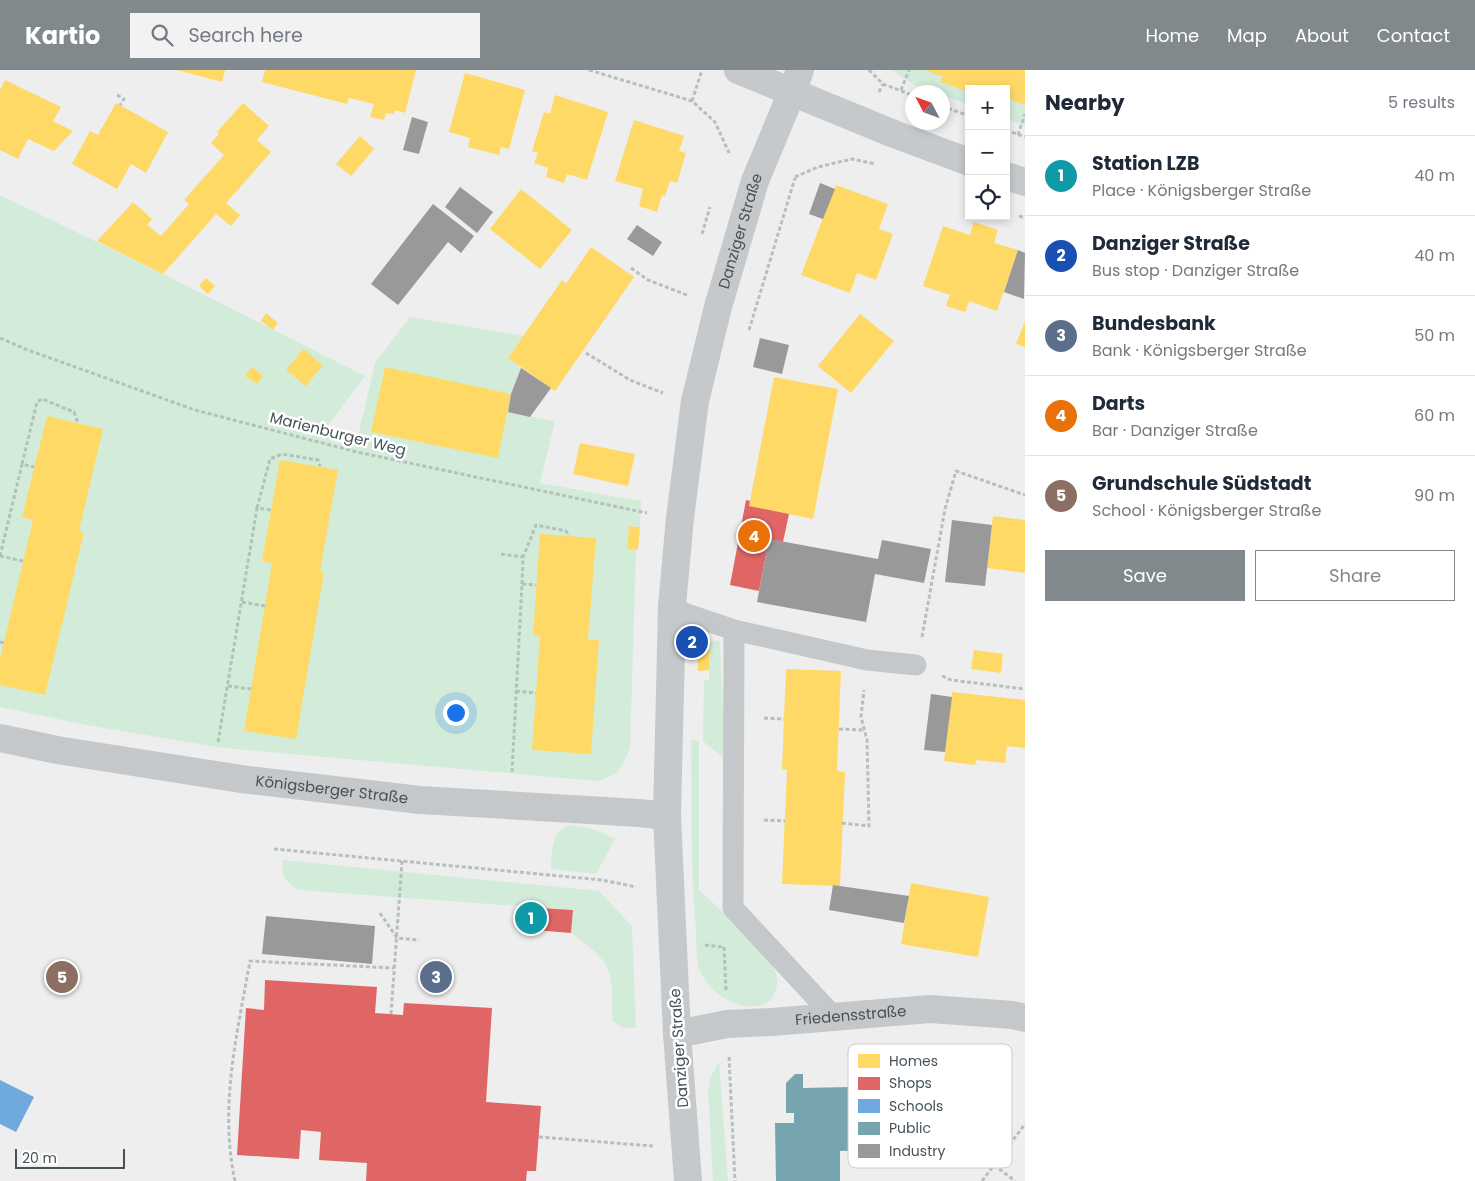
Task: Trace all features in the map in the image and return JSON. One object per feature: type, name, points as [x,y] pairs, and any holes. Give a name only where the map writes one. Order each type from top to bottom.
[{"type":"street","points":[[738,70],[796,81],[894,134],[965,161]]},
{"type":"street","name":"Danziger Straße","points":[[688,1181],[677,1034],[667,816],[672,610],[680,518],[696,401],[718,307],[761,166],[796,81]]},
{"type":"street","points":[[1010,177],[1025,182]]},
{"type":"street","name":"Königsberger Straße","points":[[0,738],[58,750],[241,779],[420,800],[667,816]]},
{"type":"street","name":"Friedensstraße","points":[[677,1034],[727,1024],[930,1009],[1013,1015],[1025,1018]]},
{"type":"lane","points":[[672,610],[734,630],[867,660],[916,665]]},
{"type":"lane","points":[[734,630],[732,908],[834,1017]]},
{"type":"path","points":[[589,70],[692,101],[716,122],[729,154],[761,166],[795,177],[818,167],[852,159]]},
{"type":"path","points":[[692,101],[702,70]]},
{"type":"path","points":[[869,70],[883,84],[905,92]]},
{"type":"path","points":[[901,90],[909,70]]},
{"type":"path","points":[[117,95],[124,99],[120,105]]},
{"type":"path","points":[[950,109],[965,115]]},
{"type":"path","points":[[1018,135],[1025,114]]},
{"type":"path","points":[[1010,132],[1025,138]]},
{"type":"path","points":[[747,337],[795,177]]},
{"type":"path","points":[[631,268],[648,280],[718,307]]},
{"type":"path","name":"Marienburger Weg","points":[[0,338],[25,349],[195,410],[357,452],[648,513],[680,518]]},
{"type":"path","points":[[586,354],[630,380],[652,389],[696,401]]},
{"type":"path","points":[[23,561],[0,556],[37,402],[42,399],[74,412],[78,424]]},
{"type":"path","points":[[213,774],[257,508],[270,459],[282,454],[318,460],[320,466]]},
{"type":"path","points":[[22,464],[34,466]]},
{"type":"path","points":[[1025,495],[956,471],[945,509],[916,665],[951,680],[1025,689]]},
{"type":"path","points":[[257,508],[271,510]]},
{"type":"path","points":[[511,806],[523,557],[536,525],[566,531],[569,536]]},
{"type":"path","points":[[500,554],[523,557]]},
{"type":"path","points":[[522,584],[536,585]]},
{"type":"path","points":[[242,602],[265,606]]},
{"type":"path","points":[[842,823],[870,826],[867,740],[861,717],[867,660]]},
{"type":"path","points":[[228,686],[251,689]]},
{"type":"path","points":[[516,692],[536,693]]},
{"type":"path","points":[[838,729],[864,730]]},
{"type":"path","points":[[274,849],[602,880],[671,895]]},
{"type":"path","points":[[391,1014],[402,861]]},
{"type":"path","points":[[380,913],[397,938]]},
{"type":"path","points":[[673,942],[724,947],[756,932]]},
{"type":"path","points":[[397,938],[419,940]]},
{"type":"path","points":[[724,947],[735,1181]]},
{"type":"path","points":[[235,1181],[228,1112],[231,1068],[250,961],[394,968]]},
{"type":"path","points":[[1012,1141],[1025,1124]]},
{"type":"path","points":[[539,1137],[686,1148]]},
{"type":"path","points":[[982,1181],[992,1168]]},
{"type":"path","points":[[998,1168],[1015,1181]]},
{"type":"green space","points":[[893,70],[1025,70],[1025,126],[1010,120],[1010,85],[965,85],[965,103],[950,98],[950,85],[916,85]]},
{"type":"green space","points":[[0,195],[163,274],[365,376],[320,436],[356,445],[375,363],[410,317],[523,336],[508,358],[521,368],[511,394],[508,412],[555,421],[540,483],[641,501],[640,527],[629,526],[627,548],[636,550],[630,748],[619,770],[611,776],[597,781],[223,748],[86,725],[0,707]]},
{"type":"green space","points":[[716,640],[720,642],[725,759],[703,741],[704,680],[709,680],[709,645],[710,642]]},
{"type":"green space","points":[[691,740],[699,741],[699,890],[723,912],[772,965],[777,976],[777,986],[771,999],[760,1005],[739,1005],[723,998],[704,979],[700,971],[696,951],[693,882]]},
{"type":"green space","points":[[569,825],[593,829],[615,839],[596,874],[551,869],[555,838],[563,828]]},
{"type":"green space","points":[[283,860],[599,891],[632,926],[636,1028],[622,1028],[612,1020],[612,990],[608,969],[595,952],[571,933],[573,910],[298,890],[284,877]]},
{"type":"green space","points":[[719,1061],[728,1181],[713,1181],[708,1090],[710,1079]]},
{"type":"building: Homes","points":[[177,70],[225,70],[222,82]]},
{"type":"building: Homes","points":[[265,70],[416,70],[405,113],[395,110],[394,114],[386,113],[384,120],[370,117],[374,104],[349,98],[347,104],[262,82]]},
{"type":"building: Homes","points":[[925,70],[1025,70],[1025,105],[1010,99],[1010,85],[965,85],[965,91],[940,82],[943,77]]},
{"type":"building: Homes","points":[[465,73],[525,90],[509,149],[501,147],[499,155],[468,147],[470,138],[449,132]]},
{"type":"building: Homes","points":[[5,80],[61,107],[53,121],[73,131],[54,151],[28,139],[18,159],[0,150],[0,90]]},
{"type":"building: Homes","points":[[555,95],[608,112],[587,180],[567,174],[564,183],[546,177],[548,168],[534,163],[538,153],[532,151],[544,112],[550,114]]},
{"type":"building: Homes","points":[[116,103],[168,132],[146,173],[131,164],[117,189],[72,164],[90,131],[98,135]]},
{"type":"building: Homes","points":[[243,103],[269,126],[257,140],[271,152],[226,203],[240,215],[231,226],[216,214],[163,274],[97,241],[133,202],[152,219],[147,225],[161,236],[189,204],[184,200],[224,155],[211,143],[219,134],[217,132]]},
{"type":"building: Homes","points":[[634,120],[684,136],[679,151],[686,153],[677,183],[670,181],[665,196],[662,195],[657,212],[639,206],[643,189],[615,181]]},
{"type":"building: Homes","points":[[360,136],[374,149],[351,176],[336,164]]},
{"type":"building: Homes","points":[[836,185],[888,204],[879,229],[893,234],[876,280],[857,273],[850,293],[801,275]]},
{"type":"building: Homes","points":[[521,189],[572,230],[540,269],[490,229]]},
{"type":"building: Homes","points":[[974,222],[998,230],[994,243],[1018,250],[997,311],[969,301],[965,312],[946,306],[950,295],[923,286],[943,226],[970,235]]},
{"type":"building: Homes","points":[[591,247],[634,277],[555,391],[508,358],[562,280],[566,284]]},
{"type":"building: Homes","points":[[206,278],[215,286],[208,294],[199,286]]},
{"type":"building: Homes","points":[[266,313],[278,323],[273,330],[261,321]]},
{"type":"building: Homes","points":[[860,314],[894,341],[851,393],[818,366]]},
{"type":"building: Homes","points":[[1025,321],[1025,347],[1016,344]]},
{"type":"building: Homes","points":[[303,349],[323,365],[306,386],[286,370]]},
{"type":"building: Homes","points":[[252,367],[263,376],[257,384],[245,376]]},
{"type":"building: Homes","points":[[385,367],[511,394],[498,458],[371,432]]},
{"type":"building: Homes","points":[[774,377],[838,389],[813,519],[749,506]]},
{"type":"building: Homes","points":[[47,416],[103,429],[79,531],[84,532],[45,695],[0,685],[0,659],[33,520],[22,517]]},
{"type":"building: Homes","points":[[580,443],[635,454],[628,486],[573,474]]},
{"type":"building: Homes","points":[[280,460],[338,470],[320,571],[324,572],[296,739],[244,731],[272,563],[262,561]]},
{"type":"building: Homes","points":[[993,516],[1025,520],[1025,573],[987,568]]},
{"type":"building: Homes","points":[[629,526],[640,527],[638,550],[627,549]]},
{"type":"building: Homes","points":[[540,534],[596,538],[588,640],[599,640],[591,754],[532,750],[540,636],[533,635]]},
{"type":"building: Homes","points":[[697,645],[709,645],[709,670],[698,671]]},
{"type":"building: Homes","points":[[974,650],[1003,654],[1001,673],[971,669]]},
{"type":"building: Homes","points":[[786,669],[841,671],[837,771],[845,772],[840,886],[782,884],[787,770],[782,769]]},
{"type":"building: Homes","points":[[952,692],[1025,700],[1025,748],[1007,746],[1005,763],[976,760],[975,765],[944,761]]},
{"type":"building: Homes","points":[[911,883],[989,897],[978,957],[901,944]]},
{"type":"building: Shops","points":[[746,500],[750,501],[749,506],[789,514],[783,542],[769,539],[759,591],[730,585]]},
{"type":"building: Shops","points":[[523,907],[573,910],[571,933],[522,929]]},
{"type":"building: Shops","points":[[265,980],[377,987],[375,1013],[403,1015],[404,1003],[492,1008],[486,1102],[541,1106],[536,1171],[527,1171],[526,1181],[366,1181],[367,1163],[319,1160],[321,1132],[301,1130],[299,1159],[237,1155],[246,1008],[264,1010]]},
{"type":"building: Schools","points":[[0,1080],[34,1097],[16,1132],[0,1124]]},
{"type":"building: Public","points":[[795,1074],[803,1074],[803,1088],[848,1087],[848,1151],[840,1151],[840,1181],[776,1181],[775,1123],[794,1123],[794,1113],[786,1113],[786,1083]]},
{"type":"building: Industry","points":[[412,117],[428,122],[419,154],[403,150]]},
{"type":"building: Industry","points":[[820,183],[835,189],[823,219],[809,214]]},
{"type":"building: Industry","points":[[460,187],[493,212],[477,233],[445,207]]},
{"type":"building: Industry","points":[[433,204],[474,236],[461,253],[448,242],[398,305],[371,284]]},
{"type":"building: Industry","points":[[637,225],[662,242],[653,256],[627,239]]},
{"type":"building: Industry","points":[[1018,250],[1025,253],[1024,299],[1004,292]]},
{"type":"building: Industry","points":[[760,338],[789,345],[782,374],[753,367]]},
{"type":"building: Industry","points":[[521,368],[551,388],[530,417],[508,412],[511,394]]},
{"type":"building: Industry","points":[[952,520],[992,525],[985,586],[945,582]]},
{"type":"building: Industry","points":[[769,539],[878,559],[882,540],[931,549],[924,583],[875,574],[866,622],[757,602]]},
{"type":"building: Industry","points":[[931,694],[952,697],[945,752],[924,750]]},
{"type":"building: Industry","points":[[833,885],[909,896],[904,923],[829,910]]},
{"type":"building: Industry","points":[[266,916],[375,926],[372,964],[262,954]]},
{"type":"place","name":"Darts","points":[[754,536]]},
{"type":"place","name":"Danziger Straße","points":[[692,642]]},
{"type":"place","name":"Station LZB","points":[[531,918]]},
{"type":"place","name":"Grundschule Südstadt","points":[[62,977]]},
{"type":"place","name":"Bundesbank","points":[[436,977]]}]
